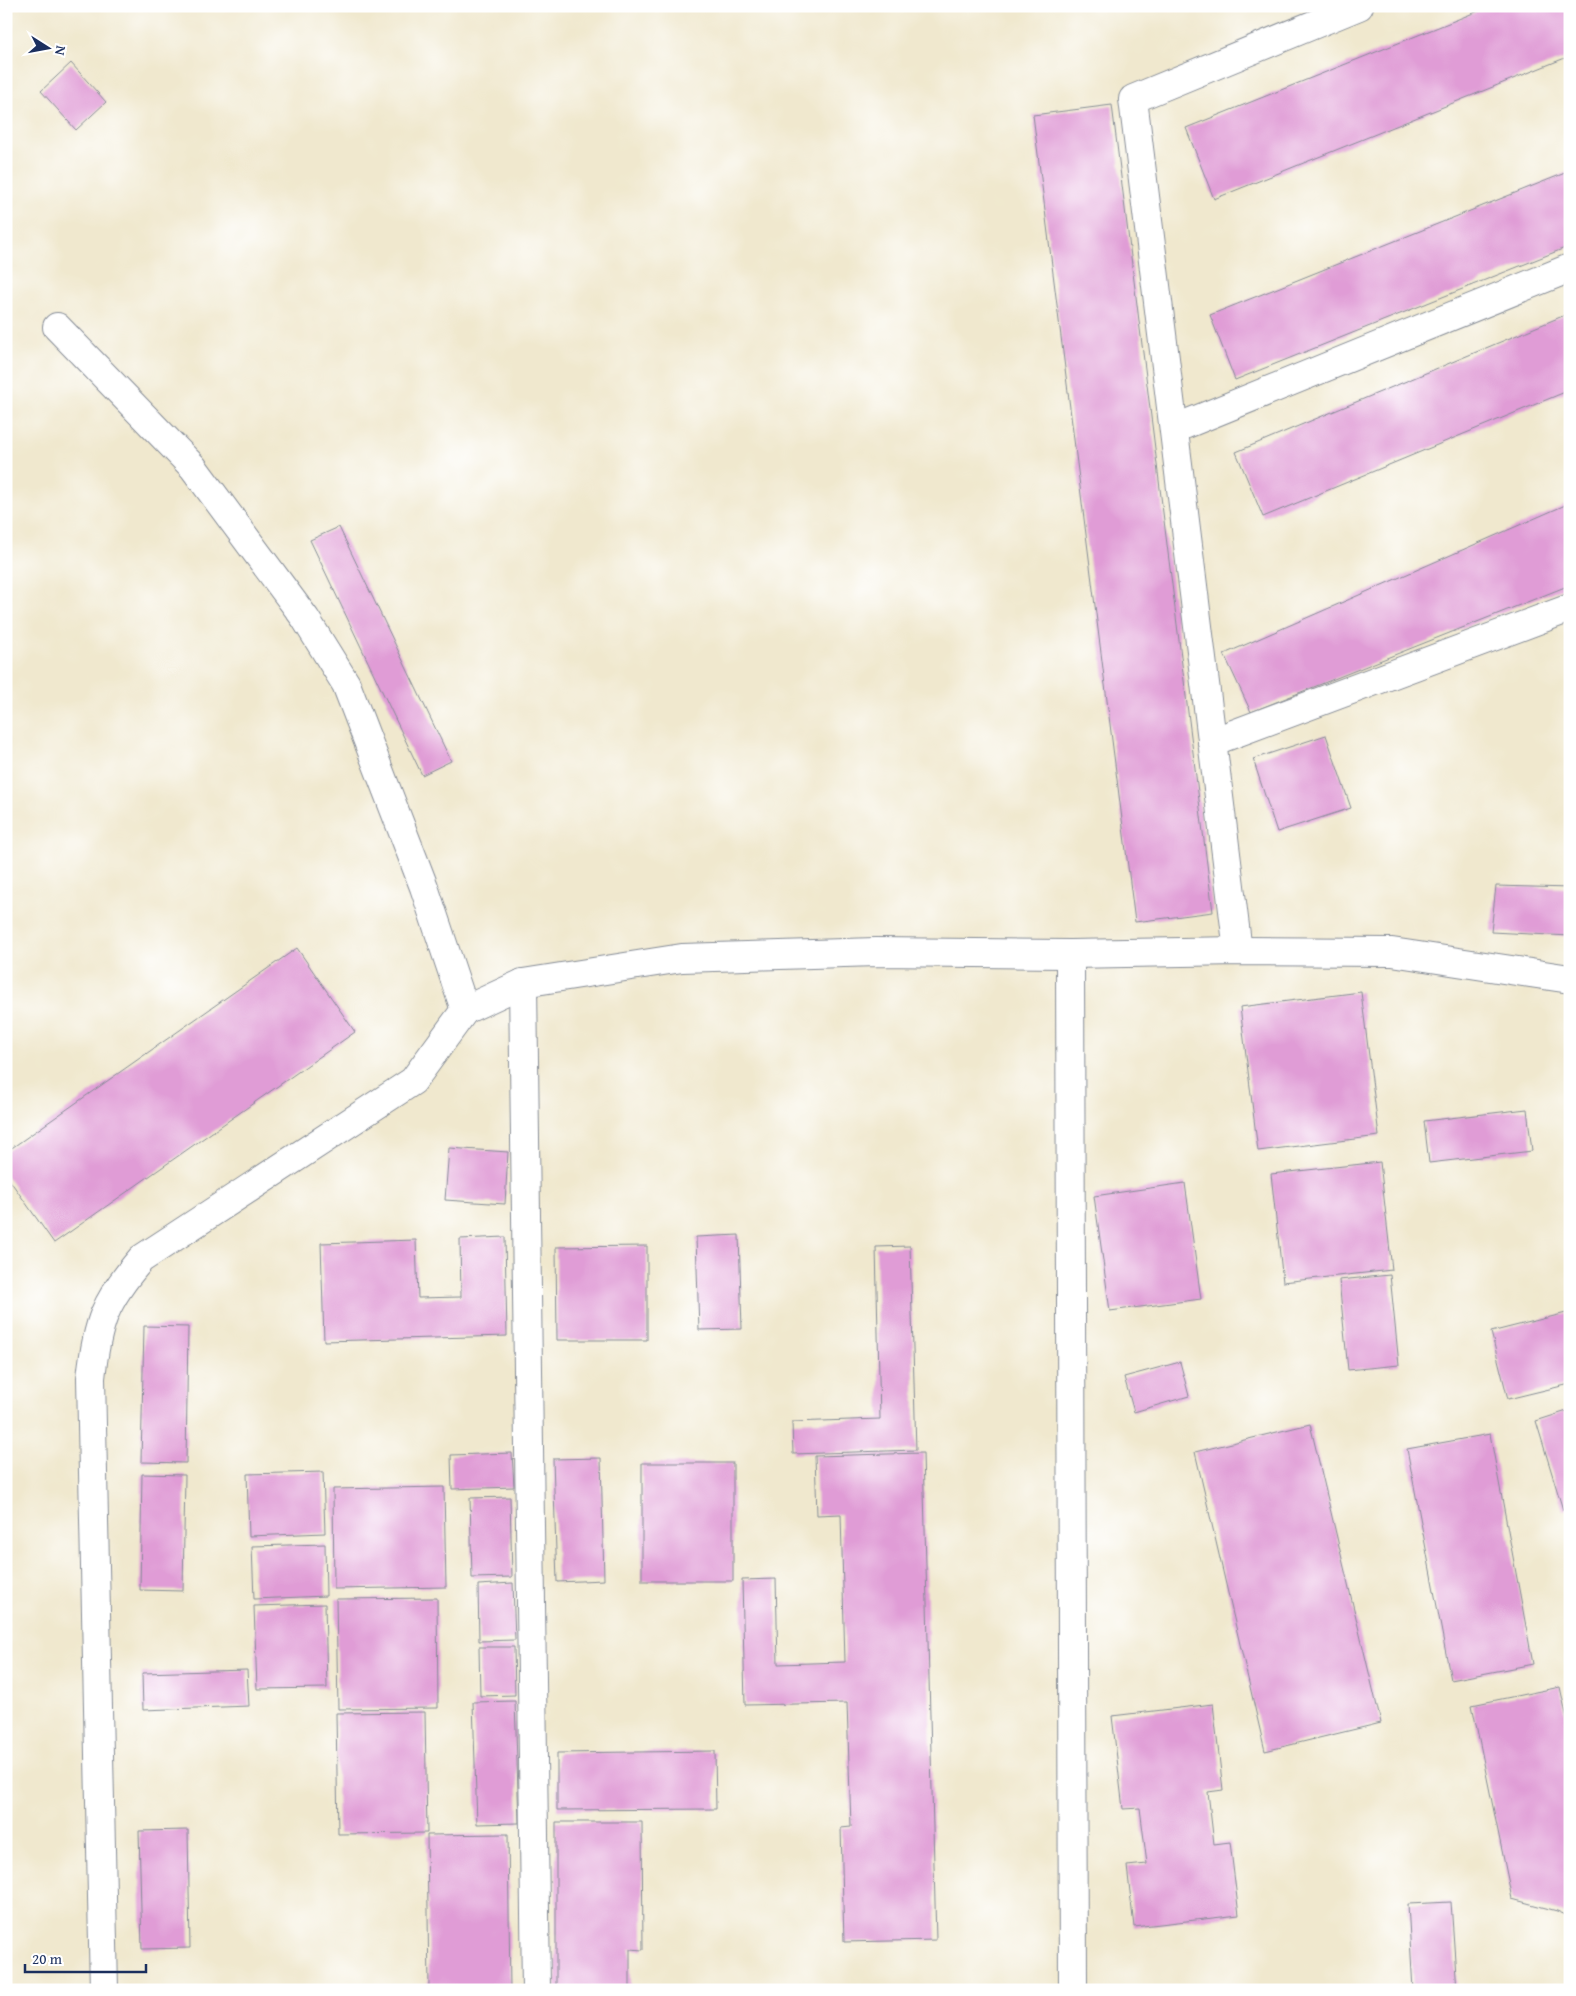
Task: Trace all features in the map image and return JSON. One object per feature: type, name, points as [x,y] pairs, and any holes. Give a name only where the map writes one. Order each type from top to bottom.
[{"type":"street","points":[[1238,952],[1133,99],[1360,6]]},
{"type":"street","points":[[1174,429],[1570,268]]},
{"type":"street","points":[[57,326],[193,466],[304,618],[346,684],[424,887],[465,1010]]},
{"type":"street","points":[[1212,742],[1570,608]]},
{"type":"street","points":[[104,1990],[91,1378],[95,1345],[103,1315],[120,1284],[141,1259],[413,1080],[465,1010],[523,983],[682,958],[876,952],[1070,954],[1392,952],[1570,978]]},
{"type":"street","points":[[1070,954],[1073,1990]]},
{"type":"street","points":[[523,983],[536,1990]]},
{"type":"building","points":[[1491,6],[1570,6],[1570,56],[1214,199],[1186,128]]},
{"type":"building","points":[[71,63],[106,102],[76,130],[41,91]]},
{"type":"building","points":[[1112,105],[1213,912],[1135,922],[1033,115]]},
{"type":"building","points":[[1570,171],[1570,246],[1235,380],[1210,315]]},
{"type":"building","points":[[1570,313],[1570,390],[1263,517],[1236,452]]},
{"type":"building","points":[[1570,503],[1570,585],[1251,712],[1224,654]]},
{"type":"building","points":[[339,527],[451,761],[422,775],[310,540]]},
{"type":"building","points":[[1326,735],[1351,808],[1277,832],[1253,759]]},
{"type":"building","points":[[1496,886],[1570,888],[1570,936],[1491,932]]},
{"type":"building","points":[[297,948],[355,1032],[54,1243],[6,1175],[6,1152]]},
{"type":"building","points":[[1361,992],[1379,1136],[1258,1151],[1240,1007]]},
{"type":"building","points":[[1527,1109],[1532,1151],[1429,1163],[1424,1121]]},
{"type":"building","points":[[449,1148],[508,1152],[505,1204],[445,1200]]},
{"type":"building","points":[[1380,1162],[1392,1270],[1283,1282],[1271,1174]]},
{"type":"building","points":[[1185,1183],[1201,1299],[1110,1311],[1094,1196]]},
{"type":"building","points":[[739,1235],[742,1329],[699,1330],[696,1237]]},
{"type":"building","points":[[505,1237],[507,1336],[324,1341],[321,1243],[416,1240],[418,1298],[461,1297],[460,1239]]},
{"type":"building","points":[[647,1246],[647,1340],[557,1340],[556,1247]]},
{"type":"building","points":[[910,1246],[916,1450],[793,1454],[792,1422],[880,1419],[876,1247]]},
{"type":"building","points":[[1390,1275],[1399,1365],[1348,1370],[1339,1280]]},
{"type":"building","points":[[1570,1312],[1570,1384],[1508,1399],[1491,1332]]},
{"type":"building","points":[[144,1326],[188,1327],[186,1463],[141,1462]]},
{"type":"building","points":[[1180,1362],[1189,1396],[1134,1412],[1124,1377]]},
{"type":"building","points":[[1570,1410],[1570,1508],[1563,1510],[1536,1421]]},
{"type":"building","points":[[1310,1424],[1381,1723],[1265,1751],[1195,1452]]},
{"type":"building","points":[[1490,1434],[1533,1664],[1451,1680],[1407,1449]]},
{"type":"building","points":[[512,1453],[514,1487],[452,1489],[451,1455]]},
{"type":"building","points":[[923,1453],[936,1940],[844,1942],[841,1828],[851,1827],[847,1703],[745,1705],[742,1580],[776,1579],[778,1664],[845,1662],[841,1514],[817,1515],[815,1456]]},
{"type":"building","points":[[601,1458],[604,1580],[557,1582],[553,1459]]},
{"type":"building","points":[[642,1463],[733,1463],[733,1581],[642,1581]]},
{"type":"building","points":[[323,1472],[325,1533],[249,1536],[247,1474]]},
{"type":"building","points":[[142,1474],[185,1475],[183,1591],[140,1590]]},
{"type":"building","points":[[444,1487],[446,1587],[334,1589],[333,1489]]},
{"type":"building","points":[[510,1497],[512,1577],[472,1578],[470,1498]]},
{"type":"building","points":[[325,1544],[326,1596],[254,1599],[252,1546]]},
{"type":"building","points":[[513,1583],[515,1640],[479,1641],[478,1585]]},
{"type":"building","points":[[437,1598],[438,1708],[338,1709],[336,1599]]},
{"type":"building","points":[[325,1604],[327,1688],[257,1689],[254,1606]]},
{"type":"building","points":[[479,1647],[514,1647],[515,1695],[480,1696]]},
{"type":"building","points":[[247,1670],[249,1706],[143,1710],[142,1673]]},
{"type":"building","points":[[1560,1687],[1570,1732],[1570,1917],[1557,1911],[1512,1899],[1472,1705]]},
{"type":"building","points":[[515,1701],[519,1823],[477,1824],[473,1702]]},
{"type":"building","points":[[1213,1704],[1223,1790],[1208,1792],[1214,1844],[1230,1842],[1239,1915],[1134,1927],[1127,1866],[1147,1864],[1140,1808],[1123,1809],[1112,1716]]},
{"type":"building","points":[[425,1712],[427,1833],[338,1834],[336,1713]]},
{"type":"building","points":[[715,1751],[716,1809],[557,1810],[557,1753]]},
{"type":"building","points":[[556,1822],[642,1822],[643,1950],[630,1949],[630,1990],[556,1990]]},
{"type":"building","points":[[188,1830],[190,1948],[142,1949],[139,1831]]},
{"type":"building","points":[[508,1834],[510,1990],[429,1990],[427,1835]]},
{"type":"building","points":[[1451,1902],[1457,1990],[1413,1990],[1408,1904]]}]
